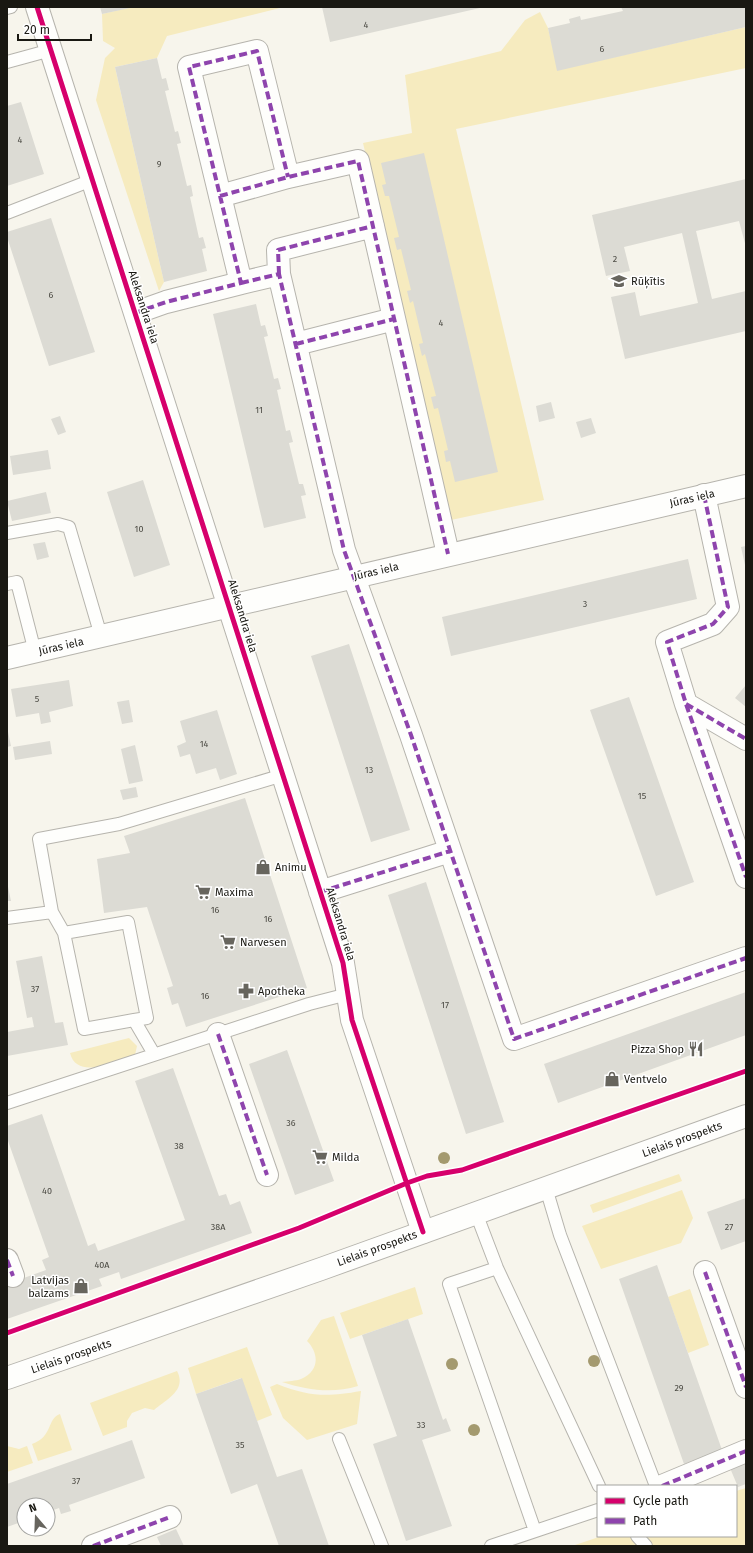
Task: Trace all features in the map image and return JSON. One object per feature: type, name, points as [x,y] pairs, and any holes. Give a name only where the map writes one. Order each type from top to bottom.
[{"type":"street","name":"Aleksandra iela","points":[[37,7],[343,963],[352,1020],[423,1232]]},
{"type":"street","points":[[241,283],[189,67],[258,51],[288,177]]},
{"type":"street","points":[[220,196],[288,177],[358,160],[448,554]]},
{"type":"street","points":[[373,226],[278,250],[279,274],[344,550],[450,851],[514,1039],[746,958]]},
{"type":"street","points":[[135,313],[166,302],[279,274]]},
{"type":"street","points":[[296,344],[394,319]]},
{"type":"street","name":"Jūras iela","points":[[7,658],[229,607],[448,554],[746,486]]},
{"type":"street","points":[[704,495],[728,607],[713,624],[667,642],[686,704],[746,877]]},
{"type":"street","points":[[686,704],[746,739]]},
{"type":"street","points":[[320,892],[450,851]]},
{"type":"street","points":[[218,1034],[267,1175]]},
{"type":"street","name":"Lielais prospekts","points":[[7,1378],[423,1232],[746,1116]]},
{"type":"street","points":[[705,1272],[746,1387]]},
{"type":"street","points":[[664,1485],[746,1451]]},
{"type":"street","points":[[93,1546],[170,1517]]},
{"type":"lane","points":[[7,8],[11,7]]},
{"type":"lane","points":[[7,62],[51,50]]},
{"type":"lane","points":[[7,213],[92,180]]},
{"type":"lane","points":[[7,533],[58,524],[69,527],[101,636]]},
{"type":"lane","points":[[7,584],[17,582],[35,652]]},
{"type":"lane","points":[[64,933],[128,922],[147,1018],[84,1029],[64,933],[52,912],[39,839],[119,824],[283,775]]},
{"type":"lane","points":[[7,918],[52,912]]},
{"type":"lane","points":[[7,1103],[309,1004],[348,994]]},
{"type":"lane","points":[[134,1020],[154,1054]]},
{"type":"lane","points":[[546,1188],[560,1235],[656,1485]]},
{"type":"lane","points":[[476,1213],[497,1268],[599,1485]]},
{"type":"lane","points":[[497,1268],[449,1284],[535,1531]]},
{"type":"lane","points":[[339,1439],[382,1546]]},
{"type":"lane","points":[[491,1546],[597,1510]]},
{"type":"lane","points":[[638,1537],[646,1546]]},
{"type":"shaded area","points":[[132,7],[284,7],[167,36],[157,58],[115,67],[164,282],[159,291],[96,100],[105,58],[115,48],[103,41],[102,14]]},
{"type":"shaded area","points":[[540,12],[548,28],[558,70],[746,27],[746,68],[456,129],[544,500],[451,520],[363,143],[412,133],[405,75],[501,51],[525,20]]},
{"type":"shaded area","points":[[129,1038],[137,1046],[135,1055],[98,1067],[89,1068],[81,1066],[74,1061],[70,1053]]},
{"type":"shaded area","points":[[679,1174],[682,1181],[593,1213],[590,1205]]},
{"type":"shaded area","points":[[682,1190],[693,1218],[681,1243],[601,1269],[582,1226]]},
{"type":"shaded area","points":[[415,1287],[423,1314],[350,1339],[340,1313]]},
{"type":"shaded area","points":[[690,1289],[709,1345],[688,1353],[668,1297]]},
{"type":"shaded area","points":[[334,1316],[358,1386],[339,1390],[320,1390],[282,1382],[301,1379],[312,1371],[316,1362],[315,1356],[314,1351],[307,1341],[321,1320]]},
{"type":"shaded area","points":[[247,1347],[272,1415],[257,1421],[241,1378],[196,1394],[188,1368]]},
{"type":"shaded area","points":[[177,1371],[179,1378],[178,1389],[170,1398],[154,1410],[145,1408],[132,1413],[127,1421],[127,1427],[103,1436],[90,1403]]},
{"type":"shaded area","points":[[277,1384],[309,1394],[319,1395],[361,1391],[357,1424],[307,1440],[283,1418],[270,1387]]},
{"type":"shaded area","points":[[60,1414],[72,1450],[38,1461],[32,1444],[39,1441],[43,1437],[53,1419]]},
{"type":"shaded area","points":[[7,1446],[19,1449],[27,1446],[33,1463],[7,1472]]},
{"type":"shaded area","points":[[746,1488],[746,1546],[572,1546],[599,1537],[737,1537],[737,1491]]},
{"type":"building","points":[[100,7],[130,7],[130,8],[102,14]]},
{"type":"building","points":[[322,7],[479,7],[480,8],[330,42]]},
{"type":"building","points":[[621,7],[746,7],[746,27],[557,71],[548,28],[570,23],[569,19],[580,16],[581,20],[623,11]]},
{"type":"building","points":[[157,58],[162,79],[166,78],[169,90],[165,91],[175,132],[178,131],[181,143],[177,144],[187,186],[191,185],[193,196],[190,197],[199,238],[203,237],[206,248],[202,249],[207,271],[164,282],[115,67]]},
{"type":"building","points":[[21,102],[44,174],[7,186],[7,106]]},
{"type":"building","points":[[424,153],[498,472],[455,482],[450,461],[446,462],[444,451],[448,450],[438,408],[434,409],[431,397],[436,396],[425,354],[422,356],[419,344],[423,343],[413,301],[410,303],[407,291],[411,290],[401,249],[397,250],[394,238],[399,237],[389,196],[385,196],[382,185],[386,184],[381,163]]},
{"type":"building","points":[[746,179],[746,247],[739,221],[696,231],[712,299],[746,291],[746,331],[625,359],[611,297],[635,292],[640,316],[698,303],[682,233],[624,247],[630,271],[606,276],[592,215]]},
{"type":"building","points":[[51,218],[95,352],[49,366],[7,237],[7,232]]},
{"type":"building","points":[[256,304],[261,326],[265,325],[268,336],[264,337],[274,379],[278,378],[281,389],[277,390],[286,431],[290,430],[293,442],[289,443],[299,484],[303,484],[306,495],[301,496],[306,518],[264,528],[213,314]]},
{"type":"building","points":[[551,402],[555,418],[539,422],[536,406]]},
{"type":"building","points":[[60,416],[66,432],[58,435],[51,419]]},
{"type":"building","points":[[591,418],[596,433],[581,438],[576,422]]},
{"type":"building","points":[[48,450],[51,469],[13,475],[10,456]]},
{"type":"building","points":[[143,480],[170,565],[134,577],[107,492]]},
{"type":"building","points":[[46,492],[51,513],[12,521],[7,501]]},
{"type":"building","points":[[45,542],[49,557],[37,560],[33,544]]},
{"type":"building","points":[[746,546],[746,565],[745,565],[741,547]]},
{"type":"building","points":[[688,559],[697,599],[451,656],[442,617]]},
{"type":"building","points":[[349,644],[410,830],[371,842],[311,656]]},
{"type":"building","points":[[69,680],[73,706],[49,712],[51,722],[41,724],[39,713],[16,717],[11,689]]},
{"type":"building","points":[[746,685],[746,707],[735,698]]},
{"type":"building","points":[[629,697],[694,882],[656,896],[590,710]]},
{"type":"building","points":[[129,700],[133,722],[122,724],[117,702]]},
{"type":"building","points":[[217,710],[237,774],[220,780],[216,768],[196,774],[190,754],[180,757],[177,746],[186,742],[180,721]]},
{"type":"building","points":[[7,727],[11,746],[7,747]]},
{"type":"building","points":[[50,741],[52,754],[15,760],[13,747]]},
{"type":"building","points":[[135,745],[143,781],[129,784],[121,749]]},
{"type":"building","points":[[136,787],[138,797],[123,800],[120,790]]},
{"type":"building","points":[[245,798],[307,988],[186,1027],[178,1003],[172,1005],[167,988],[173,986],[147,907],[104,913],[97,859],[130,853],[124,836]]},
{"type":"building","points":[[7,882],[11,901],[7,901]]},
{"type":"building","points":[[426,882],[504,1122],[466,1134],[388,895]]},
{"type":"building","points":[[42,956],[55,1023],[63,1022],[68,1045],[7,1056],[7,1032],[34,1027],[32,1017],[27,1018],[16,961]]},
{"type":"building","points":[[746,992],[746,1035],[558,1103],[544,1064]]},
{"type":"building","points":[[287,1050],[334,1181],[295,1195],[249,1064]]},
{"type":"building","points":[[173,1068],[219,1196],[226,1194],[230,1205],[240,1201],[252,1233],[121,1279],[119,1272],[99,1279],[102,1286],[7,1319],[7,1284],[46,1270],[42,1260],[49,1257],[7,1138],[7,1126],[42,1114],[88,1246],[95,1243],[98,1251],[185,1220],[135,1081]]},
{"type":"building","points":[[746,1198],[746,1241],[721,1250],[707,1212]]},
{"type":"building","points":[[657,1265],[722,1450],[684,1464],[619,1279]]},
{"type":"building","points":[[408,1319],[443,1420],[446,1418],[451,1431],[422,1440],[452,1526],[406,1541],[373,1444],[397,1436],[362,1335]]},
{"type":"building","points":[[242,1378],[277,1477],[302,1469],[329,1546],[279,1546],[257,1484],[231,1494],[196,1394]]},
{"type":"building","points":[[132,1440],[145,1478],[69,1505],[71,1511],[61,1514],[59,1508],[56,1509],[56,1497],[16,1497],[16,1524],[7,1527],[7,1484]]},
{"type":"building","points":[[746,1461],[746,1484],[738,1487],[730,1468]]},
{"type":"building","points":[[176,1529],[184,1546],[161,1546],[157,1537]]},
{"type":"marked path","points":[[135,313],[166,302],[241,283],[189,67],[257,51],[288,177]]},
{"type":"marked path","points":[[220,196],[288,177],[358,161],[448,554]]},
{"type":"marked path","points":[[279,274],[278,250],[373,226]]},
{"type":"marked path","points":[[241,283],[279,274],[344,550],[411,735],[514,1039],[746,958]]},
{"type":"marked path","points":[[296,344],[394,319]]},
{"type":"marked path","points":[[704,495],[728,607],[713,624],[667,642],[686,704],[746,877]]},
{"type":"marked path","points":[[686,704],[746,739]]},
{"type":"marked path","points":[[320,892],[450,851]]},
{"type":"marked path","points":[[218,1034],[267,1175]]},
{"type":"marked path","points":[[7,1260],[13,1276]]},
{"type":"marked path","points":[[705,1272],[746,1387]]},
{"type":"marked path","points":[[664,1485],[746,1451]]},
{"type":"marked path","points":[[93,1546],[170,1517]]},
{"type":"cycle path","points":[[37,7],[343,963],[352,1020],[423,1232]]},
{"type":"cycle path","points":[[7,1333],[299,1228],[407,1183],[427,1176],[462,1170],[746,1071]]},
{"type":"place","name":"Rūķītis","points":[[619,281]]},
{"type":"place","name":"Animu","points":[[263,867]]},
{"type":"place","name":"Maxima","points":[[203,892]]},
{"type":"place","name":"Narvesen","points":[[228,942]]},
{"type":"place","name":"Apotheka","points":[[246,991]]},
{"type":"place","name":"Pizza Shop","points":[[696,1049]]},
{"type":"place","name":"Ventvelo","points":[[612,1079]]},
{"type":"place","name":"Milda","points":[[320,1157]]},
{"type":"place","name":"Latvijas balzams","points":[[81,1286]]}]
